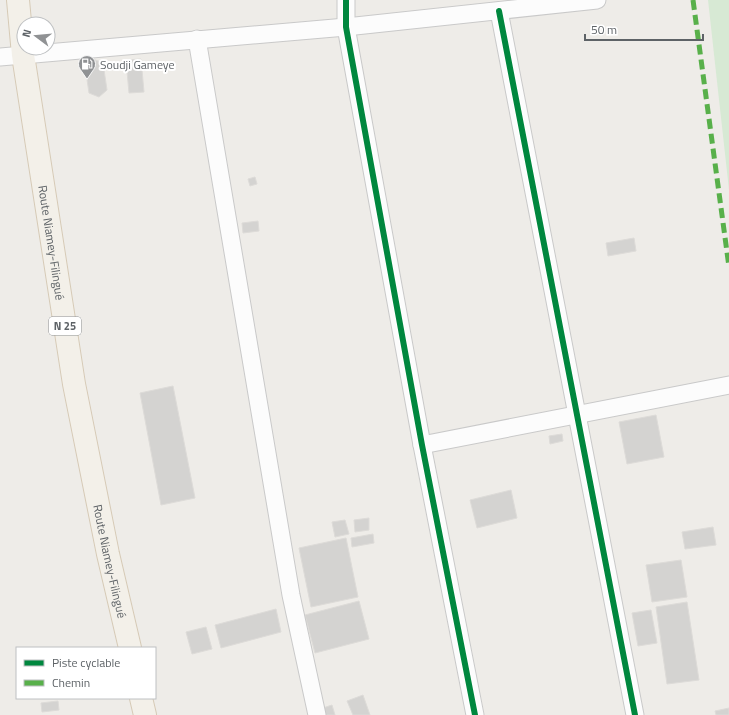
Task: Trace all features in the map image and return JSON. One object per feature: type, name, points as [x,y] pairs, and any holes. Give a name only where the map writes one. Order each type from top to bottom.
[{"type":"main road","name":"Route Niamey-Filingué","points":[[18,0],[19,16]]},
{"type":"main road","name":"Route Niamey-Filingué","points":[[23,56],[74,384],[108,554],[130,647]]},
{"type":"main road","points":[[141,699],[145,715]]},
{"type":"street","points":[[346,0],[346,27],[422,445],[476,715]]},
{"type":"street","points":[[56,52],[346,27],[597,0]]},
{"type":"street","points":[[499,11],[635,715]]},
{"type":"street","points":[[197,39],[291,594],[317,715]]},
{"type":"street","points":[[0,57],[16,56]]},
{"type":"street","points":[[422,445],[729,385]]},
{"type":"green space","points":[[708,0],[729,0],[729,190]]},
{"type":"building","points":[[93,59],[103,63],[107,90],[99,97],[89,93],[85,66]]},
{"type":"building","points":[[141,59],[144,92],[129,93],[126,60]]},
{"type":"building","points":[[255,177],[257,184],[250,186],[248,179]]},
{"type":"building","points":[[258,221],[259,231],[243,233],[242,223]]},
{"type":"building","points":[[634,238],[636,251],[608,256],[606,243]]},
{"type":"building","points":[[173,386],[195,498],[161,505],[140,393]]},
{"type":"building","points":[[656,415],[664,457],[627,464],[619,422]]},
{"type":"building","points":[[562,434],[563,441],[550,444],[549,436]]},
{"type":"building","points":[[511,490],[517,518],[477,528],[470,500]]},
{"type":"building","points":[[369,518],[369,530],[355,532],[354,520]]},
{"type":"building","points":[[345,520],[349,534],[335,537],[332,522]]},
{"type":"building","points":[[713,527],[716,545],[685,549],[682,532]]},
{"type":"building","points":[[373,534],[374,543],[352,547],[351,538]]},
{"type":"building","points":[[346,538],[358,597],[311,607],[299,548]]},
{"type":"building","points":[[681,560],[687,597],[652,602],[646,565]]},
{"type":"building","points":[[359,601],[369,639],[315,653],[305,615]]},
{"type":"building","points":[[687,602],[699,680],[667,684],[656,607]]},
{"type":"building","points":[[276,609],[281,632],[221,648],[215,625]]},
{"type":"building","points":[[651,610],[657,643],[638,646],[632,613]]},
{"type":"building","points":[[206,627],[212,649],[192,654],[186,632]]},
{"type":"building","points":[[363,695],[370,715],[353,715],[347,701]]},
{"type":"building","points":[[58,701],[59,710],[42,712],[41,703]]},
{"type":"building","points":[[332,705],[335,715],[325,715],[323,708]]},
{"type":"building","points":[[729,708],[729,715],[716,715],[715,711]]},
{"type":"marked path","points":[[693,0],[729,267]]},
{"type":"cycle path","points":[[346,0],[346,27],[422,445],[475,715]]},
{"type":"cycle path","points":[[499,11],[635,715]]},
{"type":"place","name":"Soudji Gameye","points":[[87,79]]}]
